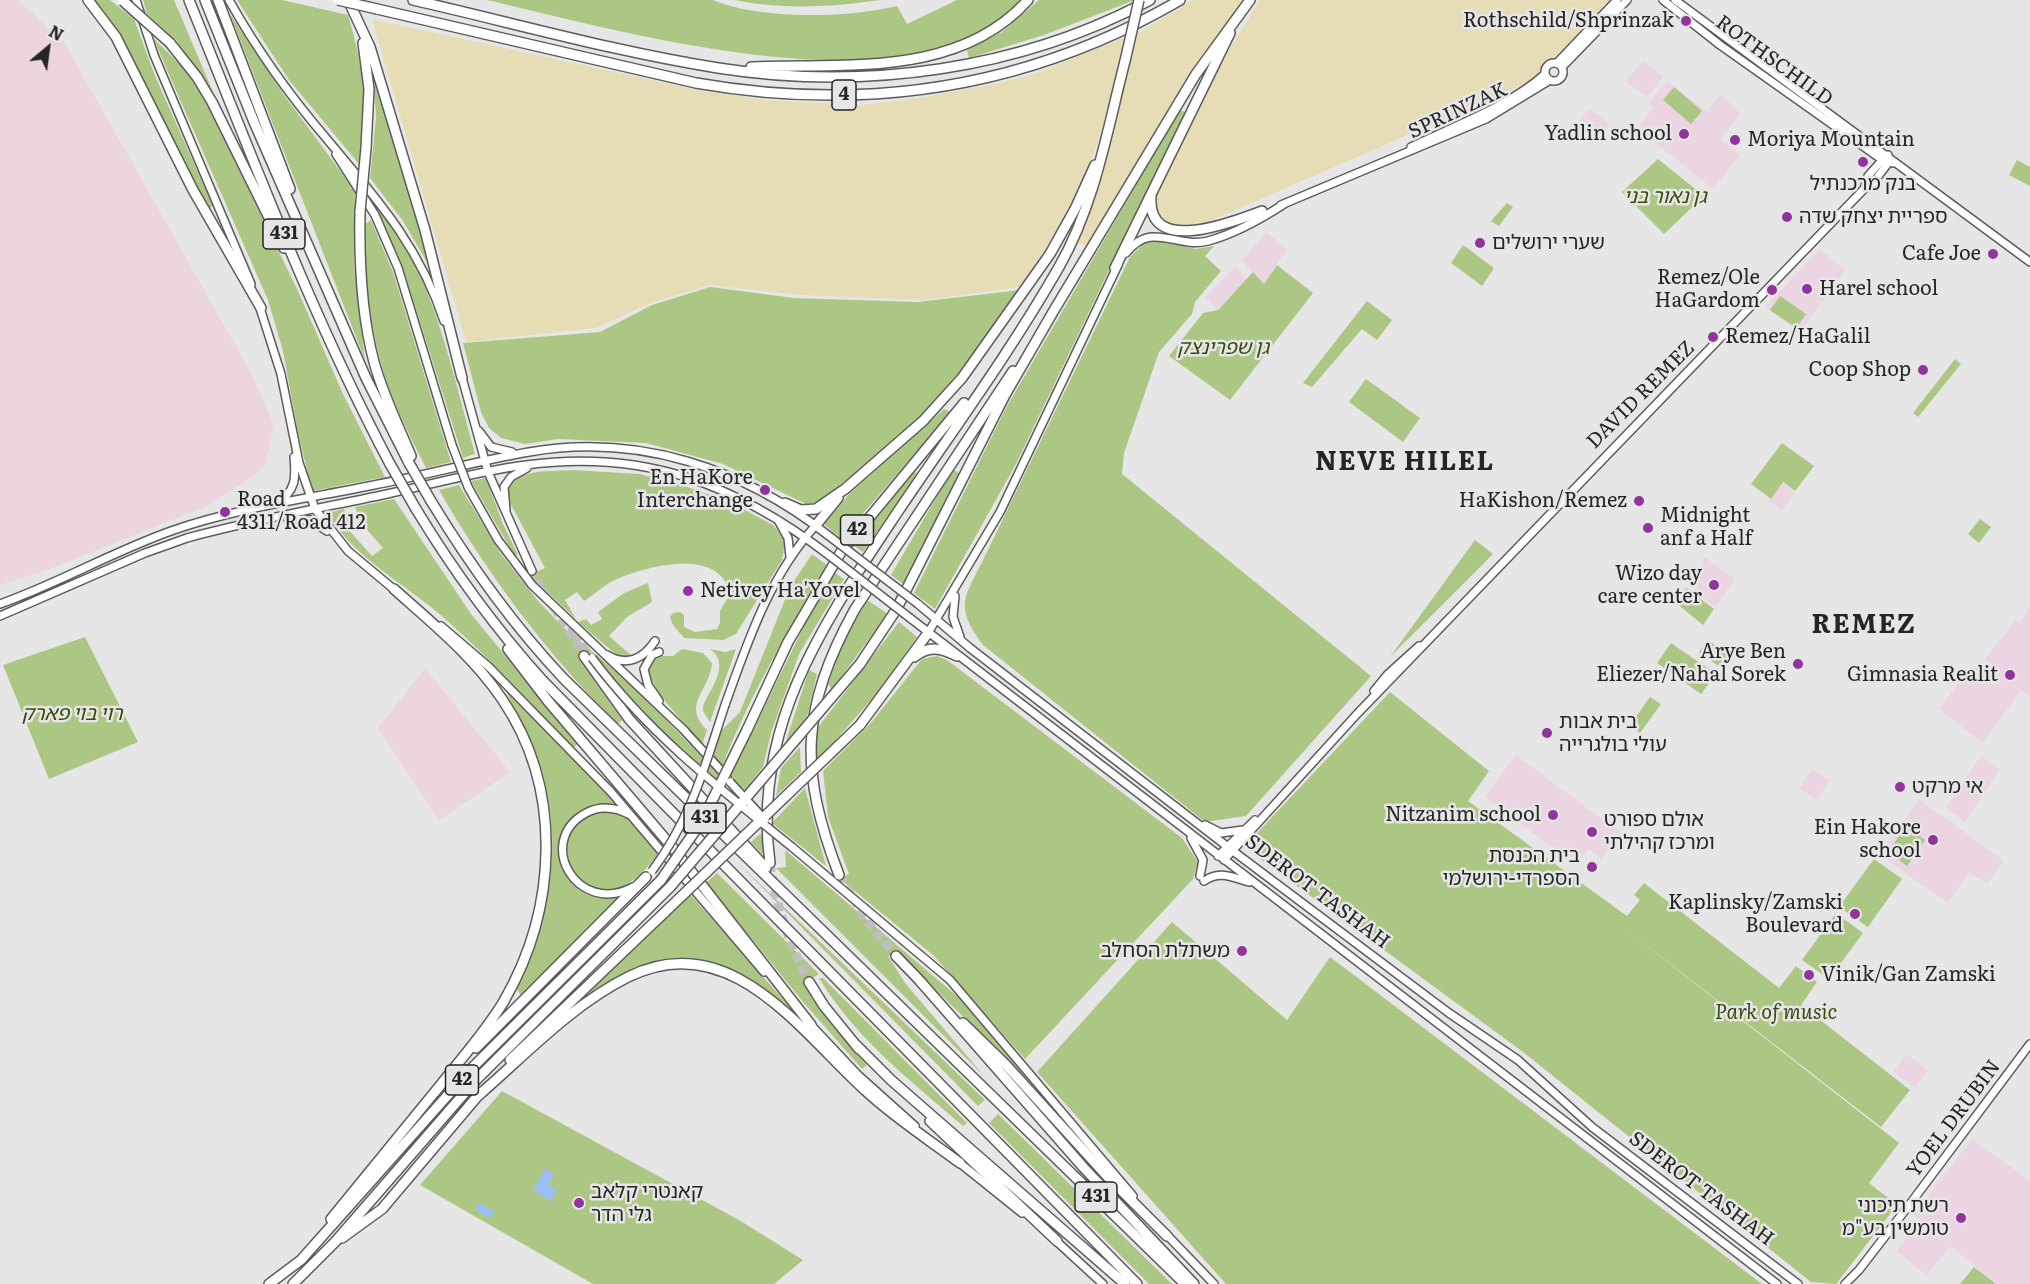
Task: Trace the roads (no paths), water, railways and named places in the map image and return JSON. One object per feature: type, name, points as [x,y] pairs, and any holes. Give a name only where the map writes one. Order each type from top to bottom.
[{"type":"highway","points":[[88,0],[116,38],[193,190],[261,308]]},
{"type":"highway","name":"431","points":[[189,0],[236,122],[335,354],[390,464],[416,509],[440,548],[512,646],[578,718],[1137,1284]]},
{"type":"highway","name":"431","points":[[205,0],[254,122],[366,378],[430,498],[483,581],[540,653],[645,761],[823,929],[1185,1284]]},
{"type":"highway","points":[[218,0],[312,253]]},
{"type":"highway","name":"4","points":[[338,0],[684,80],[735,89],[813,97],[915,89],[984,78],[1048,62],[1130,28],[1180,0]]},
{"type":"highway","name":"4","points":[[413,0],[719,68],[772,74],[850,77],[942,68],[1007,56],[1043,45],[1123,14],[1150,0]]},
{"type":"highway","points":[[719,68],[861,65],[937,55],[998,27],[1028,0]]},
{"type":"highway","name":"42","points":[[269,1284],[301,1260],[471,1069],[661,880],[702,821],[788,642],[841,552],[1003,355],[1059,266],[1082,221],[1095,182],[1139,0]]},
{"type":"highway","points":[[122,1],[170,44],[197,77],[212,102],[335,354]]},
{"type":"highway","points":[[348,1],[367,64],[369,89],[360,212],[362,280],[370,342],[385,394],[411,462]]},
{"type":"highway","points":[[348,1],[370,47],[425,230],[462,378]]},
{"type":"highway","points":[[1115,268],[1206,79],[1249,2]]},
{"type":"highway","name":"42","points":[[292,1284],[335,1242],[475,1081],[670,887],[860,664],[896,610],[1005,395],[1053,312],[1196,74],[1249,2]]},
{"type":"highway","points":[[816,525],[845,489],[923,421],[962,378],[1064,231],[1085,189],[1109,125]]},
{"type":"highway","points":[[1154,185],[1150,197],[1153,213],[1157,219],[1174,230],[1201,231],[1262,211]]},
{"type":"highway","points":[[839,875],[823,832],[810,761],[811,727],[825,669],[855,609],[1053,312]]},
{"type":"highway","points":[[770,863],[766,812],[770,776],[786,710],[804,664],[842,596],[1003,355]]},
{"type":"highway","points":[[785,503],[801,510],[809,510],[845,489]]},
{"type":"highway","points":[[440,548],[525,673],[674,848],[811,1025]]},
{"type":"highway","points":[[284,1274],[494,1017],[523,962],[540,914],[547,846],[546,826],[539,780],[527,744],[509,709],[469,658],[394,589]]},
{"type":"highway","points":[[335,1242],[382,1209],[514,1055],[860,725],[928,633]]},
{"type":"highway","points":[[900,672],[915,656],[930,649],[941,649],[957,656]]},
{"type":"highway","points":[[588,657],[629,720],[823,929]]},
{"type":"highway","points":[[435,1092],[649,874]]},
{"type":"highway","points":[[896,956],[1006,1065],[1083,1151],[1167,1236]]},
{"type":"highway","points":[[479,1095],[549,1033],[616,984],[664,964],[697,964],[721,969],[760,990],[880,1104],[960,1162]]},
{"type":"highway","points":[[920,981],[1069,1151],[1194,1284]]},
{"type":"highway","points":[[809,982],[824,1006],[855,1045],[895,1088],[1057,1241]]},
{"type":"highway","points":[[855,1045],[891,1080],[1125,1284]]},
{"type":"main road","points":[[136,0],[154,55],[261,308],[277,357],[310,498],[315,509],[341,543]]},
{"type":"main road","points":[[229,0],[277,74],[325,137],[384,206],[413,250],[431,285],[462,378],[488,472],[532,572]]},
{"type":"main road","points":[[1560,65],[1564,74],[1561,79],[1550,80],[1545,74],[1548,66],[1560,65],[1628,0]]},
{"type":"main road","name":"ROTHSCHILD","points":[[1663,0],[1720,45],[1886,159],[1898,164],[2030,262]]},
{"type":"main road","name":"ROTHSCHILD","points":[[1675,0],[1886,159]]},
{"type":"main road","points":[[1560,65],[1616,1]]},
{"type":"main road","name":"SPRINZAK","points":[[1376,166],[1501,104],[1545,74]]},
{"type":"main road","name":"SPRINZAK","points":[[1262,211],[1284,204],[1486,119],[1550,80]]},
{"type":"main road","points":[[325,137],[375,215],[384,234],[398,268],[452,445],[468,487],[494,532],[519,570],[585,638],[685,731]]},
{"type":"main road","name":"DAVID REMEZ","points":[[1231,848],[1242,841],[1268,809],[1357,714],[1388,674],[1443,624],[1864,189],[1873,183],[1886,159]]},
{"type":"main road","name":"SPRINZAK","points":[[1115,268],[1132,246],[1146,237],[1156,236],[1189,243],[1201,242],[1255,221],[1284,204]]},
{"type":"main road","points":[[928,633],[1004,503],[1115,268]]},
{"type":"main road","points":[[474,421],[486,442],[496,450],[530,452]]},
{"type":"main road","points":[[268,507],[284,499],[293,487],[296,476],[292,427]]},
{"type":"main road","name":"SDEROT TASHAH","points":[[530,452],[596,446],[645,450],[722,472],[785,503],[1192,819],[1449,1013],[1518,1060],[1592,1127],[1798,1284]]},
{"type":"main road","points":[[0,604],[173,530],[268,507],[530,452]]},
{"type":"main road","name":"SDEROT TASHAH","points":[[270,519],[488,472],[541,463],[608,461],[664,469],[702,480],[774,516],[830,556],[957,656],[1777,1284]]},
{"type":"main road","points":[[513,533],[504,503],[504,487],[521,470],[541,463]]},
{"type":"main road","points":[[774,516],[790,544],[788,563]]},
{"type":"main road","points":[[0,616],[163,546],[201,534],[270,519],[310,520],[341,543],[489,667],[637,820],[811,1025],[881,1096],[1057,1241],[1103,1284]]},
{"type":"main road","points":[[637,820],[611,808],[589,811],[577,819],[567,832],[563,844],[563,860],[575,881],[598,894],[612,894],[627,890],[649,874],[672,844],[687,815],[756,619],[788,563],[816,525]]},
{"type":"main road","points":[[961,579],[953,602],[953,617],[956,630],[970,648]]},
{"type":"main road","points":[[585,638],[604,653],[622,662],[637,659],[655,641]]},
{"type":"main road","points":[[659,652],[648,660],[644,669],[645,678],[653,693],[730,782],[792,848]]},
{"type":"main road","points":[[588,657],[672,747],[729,798],[950,980],[1167,1236],[1214,1284]]},
{"type":"main road","name":"DAVID REMEZ","points":[[1221,858],[1244,830],[1268,809]]},
{"type":"main road","points":[[1192,819],[1221,833],[1244,830]]},
{"type":"main road","points":[[1186,831],[1199,849],[1203,860],[1202,879],[1224,874],[1254,884]]},
{"type":"main road","points":[[1242,841],[1244,854],[1255,866]]},
{"type":"main road","name":"YOEL DRUBIN","points":[[1851,1284],[1859,1270],[2030,1044]]},
{"type":"main road","name":"YOEL DRUBIN","points":[[1845,1284],[1859,1270]]},
{"type":"water","points":[[545,1169],[554,1174],[548,1185],[557,1190],[551,1201],[533,1190]]},
{"type":"water","points":[[479,1203],[494,1211],[490,1218],[475,1210]]},
{"type":"tunnel","points":[[532,571],[548,598]]},
{"type":"tunnel","points":[[554,607],[584,656]]},
{"type":"tunnel","points":[[564,618],[592,658]]},
{"type":"tunnel","points":[[770,863],[784,924],[809,982]]},
{"type":"tunnel","points":[[839,875],[867,921],[896,956]]},
{"type":"place","name":"Rothschild/Shprinzak","points":[[1686,21]]},
{"type":"place","name":"Yadlin school","points":[[1684,134]]},
{"type":"place","name":"Moriya Mountain","points":[[1735,140]]},
{"type":"place","name":"בנק מרכנתיל","points":[[1863,162]]},
{"type":"place","name":"ספריית יצחק שדה","points":[[1787,217]]},
{"type":"place","name":"שערי ירושלים","points":[[1480,243]]},
{"type":"place","name":"Cafe Joe","points":[[1993,254]]},
{"type":"place","name":"Harel school","points":[[1807,289]]},
{"type":"place","name":"Remez/Ole HaGardom","points":[[1772,290]]},
{"type":"place","name":"Remez/HaGalil","points":[[1713,337]]},
{"type":"place","name":"Coop Shop","points":[[1923,370]]},
{"type":"place","name":"En HaKore Interchange","points":[[765,490]]},
{"type":"place","name":"HaKishon/Remez","points":[[1639,501]]},
{"type":"place","name":"Road 4311/Road 412","points":[[225,512]]},
{"type":"place","name":"Midnight anf a Half","points":[[1648,528]]},
{"type":"place","name":"Wizo day care center","points":[[1714,585]]},
{"type":"place","name":"Netivey Ha'Yovel","points":[[688,591]]},
{"type":"place","name":"Arye Ben Eliezer/Nahal Sorek","points":[[1798,664]]},
{"type":"place","name":"Gimnasia Realit","points":[[2010,675]]},
{"type":"place","name":"בית אבות עולי בולגרייה","points":[[1547,733]]},
{"type":"place","name":"אי מרקט","points":[[1900,787]]},
{"type":"place","name":"Nitzanim school","points":[[1553,815]]},
{"type":"place","name":"אולם ספורט ומרכז קהילתי","points":[[1592,832]]},
{"type":"place","name":"Ein Hakore school","points":[[1933,840]]},
{"type":"place","name":"בית הכנסת הספרדי-ירושלמי","points":[[1592,867]]},
{"type":"place","name":"Kaplinsky/Zamski Boulevard","points":[[1855,914]]},
{"type":"place","name":"משתלת הסחלב","points":[[1242,951]]},
{"type":"place","name":"Vinik/Gan Zamski","points":[[1809,975]]},
{"type":"place","name":"קאנטרי קלאב גלי הדר","points":[[579,1203]]},
{"type":"place","name":"רשת תיכוני טומשין בע\"מ","points":[[1961,1218]]},
{"type":"district","name":"NEVE HILEL","points":[[1405,462]]},
{"type":"district","name":"REMEZ","points":[[1864,625]]},
{"type":"park label","name":"גן נאור בני","points":[[1665,197]]},
{"type":"park label","name":"גן שפרינצק","points":[[1223,348]]},
{"type":"park label","name":"רוי בוי פארק","points":[[72,714]]},
{"type":"park label","name":"Park of music","points":[[1776,1013]]}]
